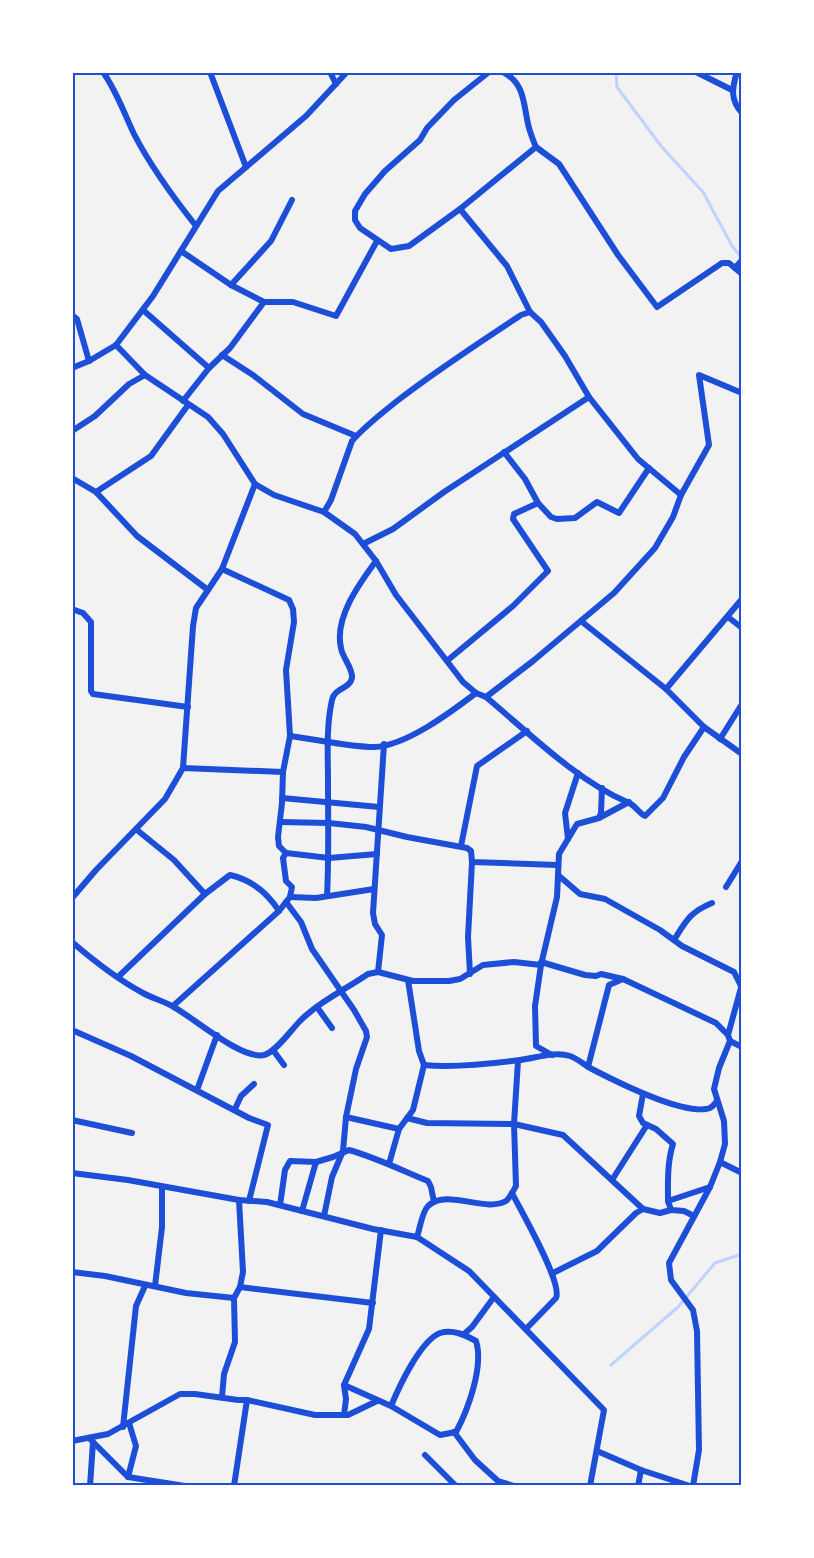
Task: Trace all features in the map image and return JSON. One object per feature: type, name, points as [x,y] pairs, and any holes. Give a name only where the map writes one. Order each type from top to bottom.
[{"type":"street","points":[[103,72],[116,90],[135,135],[164,184],[196,226]]},
{"type":"street","points":[[210,72],[246,166]]},
{"type":"street","points":[[330,72],[336,84]]},
{"type":"street","points":[[72,368],[116,345],[182,251],[218,191],[306,116],[347,72]]},
{"type":"street","points":[[489,72],[454,100],[427,128],[420,140],[385,171],[365,194],[355,211],[360,228],[391,249],[409,246],[460,209],[536,147]]},
{"type":"street","points":[[503,72],[511,76],[522,91],[528,127],[536,147],[559,164],[618,255],[657,307],[722,263],[729,262],[742,274]]},
{"type":"street","points":[[696,72],[732,90]]},
{"type":"street","points":[[737,72],[732,90],[735,105],[742,113]]},
{"type":"street","points":[[231,285],[271,241],[292,200]]},
{"type":"street","points":[[460,209],[507,266],[530,312],[542,322],[589,398],[638,459],[681,495]]},
{"type":"street","points":[[182,251],[231,285],[264,302],[293,302],[336,316],[377,241]]},
{"type":"street","points":[[735,268],[742,260]]},
{"type":"street","points":[[96,492],[151,456],[209,368],[264,302]]},
{"type":"street","points":[[142,310],[209,368]]},
{"type":"street","points":[[324,512],[356,436],[435,371],[521,315],[530,312]]},
{"type":"street","points":[[72,315],[77,319],[89,361]]},
{"type":"street","points":[[116,345],[145,375],[208,417],[223,434],[255,483],[274,495],[324,512],[355,534],[376,561],[396,595],[463,682],[578,773],[620,800],[629,802],[643,815],[647,814],[663,798],[684,757],[704,727]]},
{"type":"street","points":[[222,355],[261,381],[303,414],[356,436]]},
{"type":"street","points":[[72,431],[94,416],[129,384],[145,375]]},
{"type":"street","points":[[486,698],[614,593],[655,548],[674,517],[681,495],[709,445],[699,375],[742,393]]},
{"type":"street","points":[[363,544],[393,529],[504,452],[589,398]]},
{"type":"street","points":[[504,452],[525,479],[538,503],[550,517],[557,519],[575,518],[597,502],[619,513],[649,468]]},
{"type":"street","points":[[72,478],[96,492],[137,536],[208,590]]},
{"type":"street","points":[[72,898],[165,799],[183,768],[196,608],[222,569],[255,483]]},
{"type":"street","points":[[448,660],[513,606],[548,571],[513,519],[514,514],[538,503]]},
{"type":"street","points":[[327,896],[328,741],[332,697],[338,689],[347,686],[351,679],[341,648],[342,620],[362,580],[376,561]]},
{"type":"street","points":[[222,569],[289,600],[293,609],[294,622],[286,670],[290,736],[283,772],[279,846],[286,853],[329,858],[376,854]]},
{"type":"street","points":[[666,689],[742,599]]},
{"type":"street","points":[[72,609],[83,613],[92,622],[91,691],[93,694],[188,707]]},
{"type":"street","points":[[728,617],[742,628]]},
{"type":"street","points":[[581,621],[666,689],[704,727],[742,754]]},
{"type":"street","points":[[290,736],[375,747],[399,741],[442,718],[476,693]]},
{"type":"street","points":[[720,739],[742,705]]},
{"type":"street","points":[[461,846],[477,766],[527,731]]},
{"type":"street","points":[[378,972],[382,935],[375,924],[373,913],[384,744]]},
{"type":"street","points":[[183,768],[283,772]]},
{"type":"street","points":[[568,840],[565,813],[578,773]]},
{"type":"street","points":[[599,819],[602,813],[602,788]]},
{"type":"street","points":[[282,798],[379,807]]},
{"type":"street","points":[[552,1055],[536,1046],[535,1006],[541,964],[557,897],[558,854],[578,824],[599,819],[629,802]]},
{"type":"street","points":[[280,822],[329,823],[378,829],[471,850],[468,937],[470,974]]},
{"type":"street","points":[[137,830],[174,860],[205,894]]},
{"type":"street","points":[[173,1006],[279,911],[288,899],[292,887],[286,881],[283,858],[286,853]]},
{"type":"street","points":[[726,887],[742,861]]},
{"type":"street","points":[[472,862],[557,865]]},
{"type":"street","points":[[118,977],[205,894],[230,875],[246,879],[271,898],[279,911]]},
{"type":"street","points":[[558,875],[580,894],[605,899],[734,972],[742,985],[714,1089],[724,1121],[725,1144],[710,1187],[669,1263],[668,1270],[671,1280],[693,1310],[697,1331],[699,1450],[692,1486],[640,1470],[597,1451]]},
{"type":"street","points":[[288,899],[316,898],[374,890]]},
{"type":"street","points":[[288,899],[312,949],[366,1031],[367,1037],[356,1069],[346,1117],[344,1151],[332,1178],[324,1216]]},
{"type":"street","points":[[674,940],[688,917],[696,909],[712,903]]},
{"type":"street","points":[[72,942],[118,977],[144,993],[173,1006],[231,1045],[247,1053],[265,1055],[273,1050],[302,1019],[368,974],[378,972],[408,980],[449,981],[460,979],[483,965],[514,962],[541,964],[585,975],[601,974],[623,979],[716,1023],[729,1038],[742,1047]]},
{"type":"street","points":[[734,972],[742,970]]},
{"type":"street","points":[[588,1066],[609,985],[623,979]]},
{"type":"street","points":[[389,1164],[399,1129],[413,1110],[424,1065],[419,1051],[408,980]]},
{"type":"street","points":[[317,1007],[332,1028]]},
{"type":"street","points":[[72,1030],[110,1046],[236,1109],[249,1118],[268,1125],[249,1201]]},
{"type":"street","points":[[197,1090],[218,1035]]},
{"type":"street","points":[[273,1050],[284,1065]]},
{"type":"street","points":[[424,1065],[439,1067],[518,1061],[562,1054],[571,1056],[643,1094],[682,1106],[706,1109],[712,1107],[717,1101]]},
{"type":"street","points":[[417,1237],[426,1208],[434,1203],[448,1200],[494,1204],[506,1201],[512,1193],[516,1186],[514,1124],[518,1061]]},
{"type":"street","points":[[236,1109],[241,1096],[254,1083]]},
{"type":"street","points":[[643,1094],[639,1116],[643,1123],[656,1129],[673,1144],[668,1182],[668,1201],[671,1210]]},
{"type":"street","points":[[346,1117],[399,1129]]},
{"type":"street","points":[[407,1118],[427,1123],[514,1124],[562,1135],[643,1209],[660,1213],[671,1210],[684,1211],[694,1216]]},
{"type":"street","points":[[72,1120],[132,1133]]},
{"type":"street","points":[[612,1180],[647,1125]]},
{"type":"street","points":[[280,1205],[285,1170],[290,1161],[316,1162],[349,1150],[428,1181],[434,1203]]},
{"type":"street","points":[[302,1211],[316,1162]]},
{"type":"street","points":[[720,1162],[742,1173]]},
{"type":"street","points":[[72,1173],[280,1205],[417,1237],[469,1271],[604,1410],[590,1486]]},
{"type":"street","points":[[155,1286],[162,1227],[162,1187]]},
{"type":"street","points":[[668,1201],[710,1187]]},
{"type":"street","points":[[512,1193],[553,1273],[558,1293],[556,1298],[526,1329]]},
{"type":"street","points":[[222,1397],[224,1374],[236,1342],[234,1298],[240,1287],[243,1272],[239,1200]]},
{"type":"street","points":[[553,1273],[597,1251],[643,1209]]},
{"type":"street","points":[[344,1415],[346,1399],[344,1385],[369,1329],[381,1230]]},
{"type":"street","points":[[72,1272],[105,1276],[186,1293],[234,1298]]},
{"type":"street","points":[[128,1477],[136,1446],[126,1425],[136,1306],[145,1286]]},
{"type":"street","points":[[240,1287],[373,1303]]},
{"type":"street","points":[[464,1334],[472,1327],[494,1297]]},
{"type":"street","points":[[344,1385],[391,1406],[440,1436],[454,1432],[467,1412],[476,1376],[478,1355],[476,1341],[464,1334],[442,1332],[435,1336],[420,1352],[391,1406]]},
{"type":"street","points":[[72,1441],[91,1440],[108,1434],[180,1394],[247,1400],[315,1415],[348,1415],[377,1401]]},
{"type":"street","points":[[234,1486],[247,1400]]},
{"type":"street","points":[[454,1432],[475,1460],[498,1481],[514,1486]]},
{"type":"street","points":[[91,1440],[128,1477],[148,1483],[185,1486]]},
{"type":"street","points":[[90,1486],[91,1440]]},
{"type":"street","points":[[425,1455],[456,1486]]},
{"type":"street","points":[[638,1486],[640,1470]]},
{"type":"waterway","points":[[616,72],[617,87],[661,146],[703,192],[732,246],[742,258]]},
{"type":"waterway","points":[[611,1365],[678,1307],[715,1263],[742,1254]]}]
